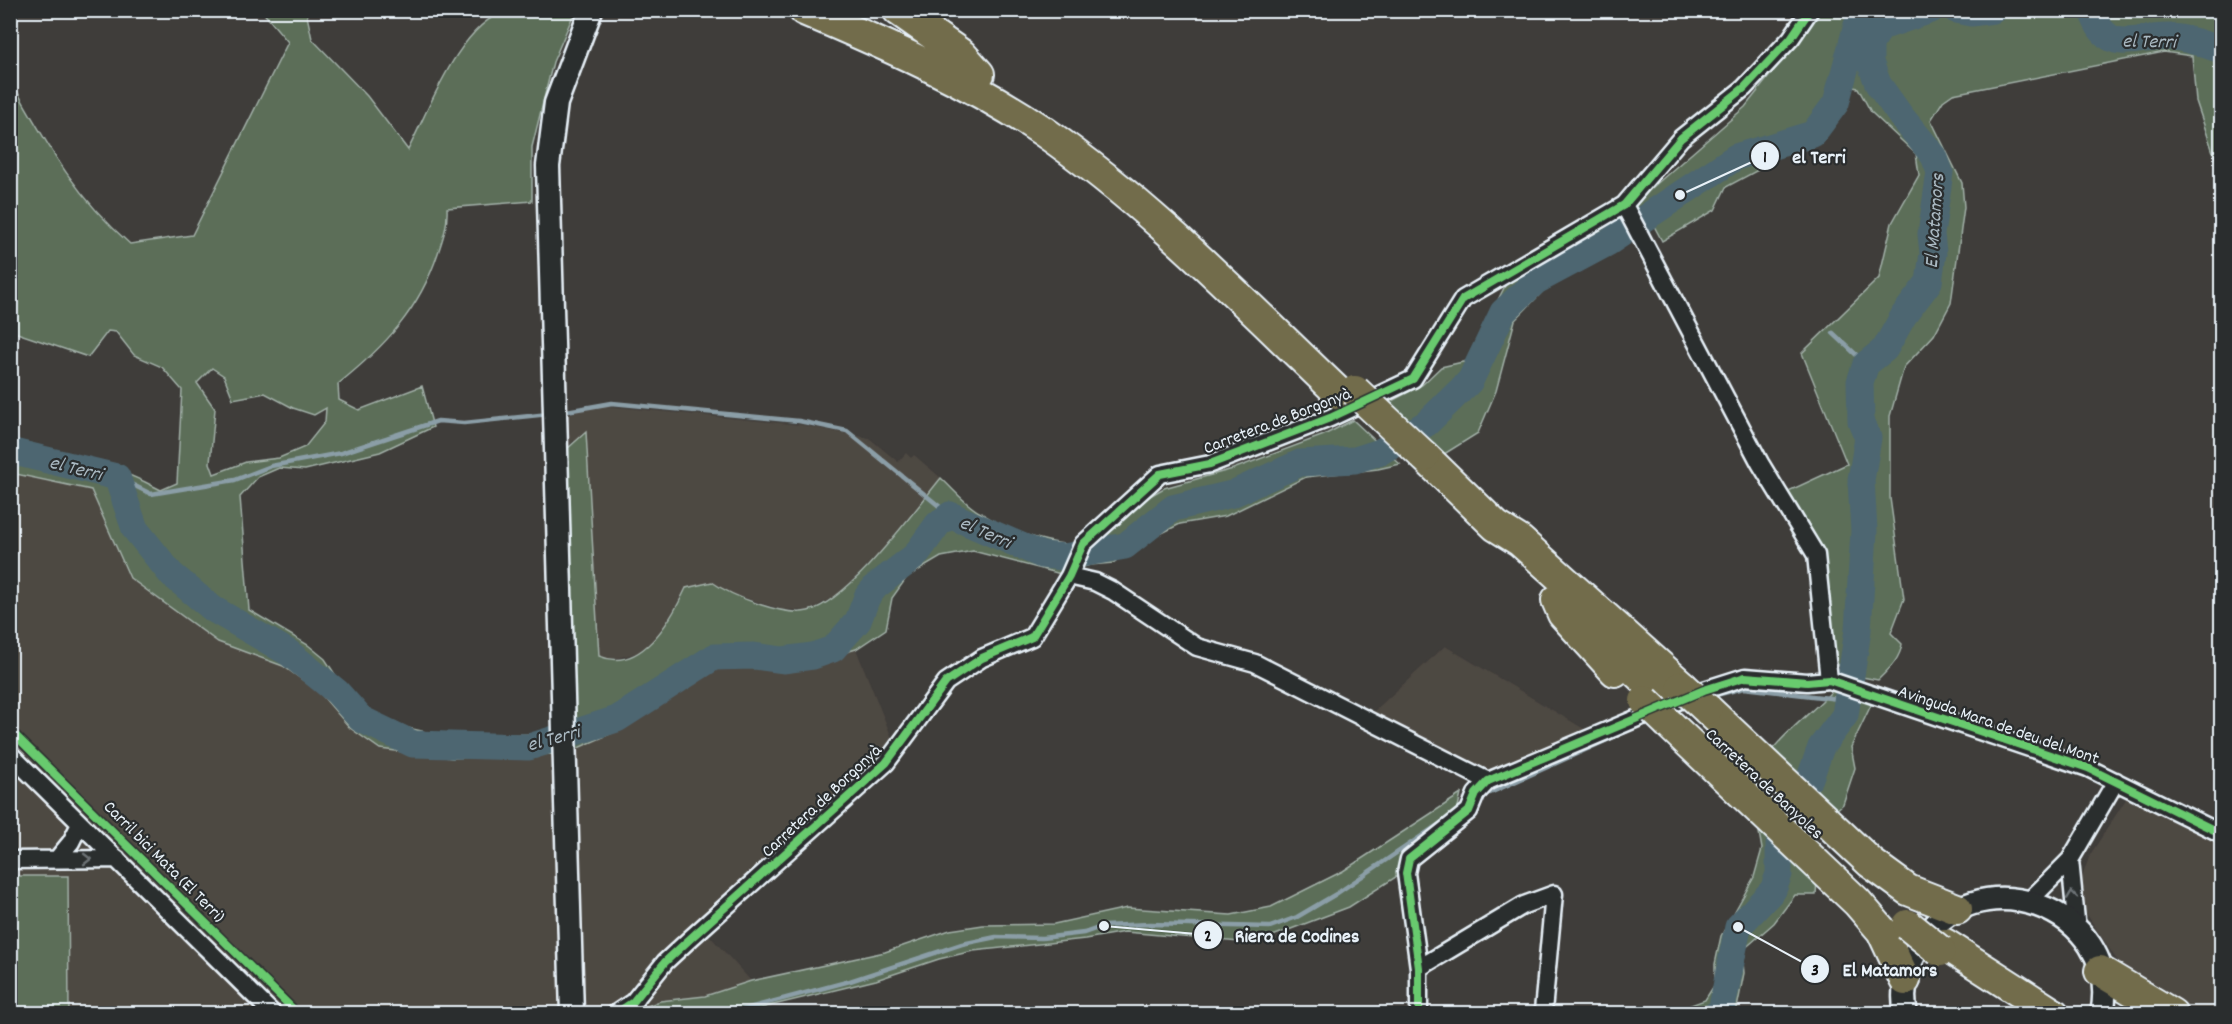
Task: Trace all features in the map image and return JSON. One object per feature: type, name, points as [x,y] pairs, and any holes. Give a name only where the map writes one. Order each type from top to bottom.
[{"type":"highway","points":[[804,10],[956,79],[1009,109],[1067,148],[1154,218],[1349,394],[1417,458],[1557,600],[1664,693]]},
{"type":"highway","points":[[845,10],[979,74],[1065,128],[1129,178],[1197,237],[1349,394]]},
{"type":"highway","points":[[898,10],[962,55],[979,74]]},
{"type":"highway","points":[[1417,458],[1496,526],[1520,541],[1664,693],[1842,867],[1943,948],[2036,1014]]},
{"type":"highway","points":[[1688,716],[1908,890],[1958,909]]},
{"type":"highway","points":[[1688,716],[1882,930],[1904,1003]]},
{"type":"highway","points":[[1943,948],[2054,1014]]},
{"type":"highway","points":[[2100,971],[2172,1014]]},
{"type":"main road","points":[[572,1014],[548,166],[556,103],[591,10]]},
{"type":"main road","points":[[1904,1003],[1912,958],[1923,938],[1939,922],[1958,909],[1996,898],[2029,901],[2055,912],[2077,930],[2095,956],[2100,971],[2103,990],[2102,1014]]},
{"type":"street","name":"Carretera de Borgonyà","points":[[615,1014],[633,1002],[678,949],[886,763],[946,682],[982,658],[1032,637],[1070,576],[1083,544],[1160,474],[1210,464],[1330,418],[1413,380],[1463,299],[1624,205],[1681,138],[1744,88],[1791,38],[1810,10]]},
{"type":"street","points":[[1419,1014],[1419,968],[1406,873],[1409,859],[1469,811],[1476,794],[1488,781],[1704,690],[1745,678],[1833,682],[1816,555],[1760,463],[1624,205]]},
{"type":"street","points":[[1070,576],[1095,582],[1113,591],[1197,647],[1255,663],[1488,781]]},
{"type":"street","name":"Avinguda Mara de deu del Mont","points":[[1833,682],[2088,768],[2222,834]]},
{"type":"street","points":[[10,754],[273,1014]]},
{"type":"street","points":[[2029,901],[2070,860],[2116,781]]},
{"type":"street","points":[[57,859],[72,842],[80,824]]},
{"type":"street","points":[[10,860],[117,859]]},
{"type":"street","points":[[2070,860],[2077,930]]},
{"type":"street","points":[[1419,968],[1524,905],[1554,894],[1543,1011],[1540,1014]]},
{"type":"shaded area","points":[[596,405],[802,425],[869,438],[898,462],[906,453],[911,458],[914,455],[941,478],[880,552],[839,594],[808,611],[780,609],[726,592],[712,582],[686,588],[662,632],[640,652],[618,658],[604,658],[599,656],[574,440],[567,449],[561,451],[560,417]]},
{"type":"shaded area","points":[[11,473],[91,490],[130,578],[218,642],[283,666],[319,692],[350,728],[560,754],[626,727],[677,683],[717,665],[726,662],[782,672],[856,649],[898,753],[707,933],[751,981],[705,996],[660,1001],[627,1014],[11,1014]]},
{"type":"shaded area","points":[[1445,646],[1589,732],[1501,769],[1471,769],[1369,716]]},
{"type":"shaded area","points":[[2132,790],[2221,834],[2221,1013],[2198,1013],[2122,968],[2080,904],[2082,877],[2090,855]]},
{"type":"green space","points":[[513,10],[575,11],[553,62],[532,147],[532,201],[447,208],[443,237],[421,293],[385,342],[338,384],[339,400],[359,410],[422,386],[433,427],[380,452],[305,470],[279,468],[258,477],[240,497],[249,610],[308,645],[325,659],[346,691],[373,712],[408,728],[440,735],[555,734],[555,754],[452,758],[380,749],[350,728],[319,692],[283,666],[218,642],[130,578],[91,490],[11,473],[11,446],[88,461],[123,472],[161,490],[177,483],[182,390],[162,367],[134,355],[116,332],[108,331],[88,357],[11,331],[10,79],[49,147],[77,187],[92,206],[130,244],[192,235],[288,42],[262,11],[310,11],[307,16],[312,39],[367,96],[408,150],[436,91],[460,50],[474,32],[489,19]],"holes":[[[212,368],[224,376],[233,399],[265,393],[293,408],[314,415],[326,408],[325,422],[305,447],[279,458],[246,462],[214,474],[210,463],[215,409],[197,383]]]},
{"type":"green space","points":[[1821,11],[2221,11],[2221,169],[2196,101],[2192,56],[2164,52],[1953,94],[1943,101],[1931,120],[1962,183],[1964,207],[1951,303],[1934,335],[1904,367],[1890,416],[1890,498],[1904,599],[1891,633],[1902,644],[1890,668],[1878,680],[1851,675],[1834,661],[1827,571],[1820,551],[1784,493],[1847,464],[1802,353],[1879,278],[1892,223],[1919,175],[1916,154],[1871,112],[1858,88],[1848,86],[1811,136],[1784,149],[1762,168],[1726,187],[1715,210],[1662,241],[1653,224],[1561,273],[1515,320],[1496,391],[1478,433],[1441,456],[1386,404],[1422,385],[1441,367],[1467,361],[1507,282],[1622,214],[1745,107]]},
{"type":"green space","points":[[1353,420],[1400,464],[1378,469],[1306,477],[1226,516],[1180,524],[1138,545],[1113,563],[1090,565],[1061,574],[973,551],[941,557],[907,577],[892,598],[886,629],[856,649],[782,672],[726,662],[717,665],[677,683],[626,727],[576,749],[561,451],[567,449],[586,432],[599,656],[615,659],[629,657],[642,650],[653,640],[673,614],[686,588],[712,582],[745,599],[786,611],[808,611],[824,604],[842,591],[880,553],[941,478],[974,509],[1004,526],[1045,540],[1088,546],[1136,504],[1164,488],[1233,469],[1324,435]]},
{"type":"green space","points":[[1832,691],[1873,701],[1851,747],[1855,768],[1843,804],[1836,810],[1771,751]]},
{"type":"green space","points":[[1461,794],[1455,820],[1399,875],[1349,907],[1270,937],[1240,942],[1125,932],[1085,939],[973,951],[939,959],[876,980],[741,1013],[627,1014],[660,1001],[705,996],[751,981],[885,952],[950,930],[983,925],[1054,924],[1127,908],[1231,915],[1271,907],[1343,871]]},
{"type":"green space","points":[[1757,821],[1817,878],[1816,895],[1795,895],[1774,923],[1742,951],[1744,973],[1736,1013],[1550,1014],[1680,1009],[1705,1000],[1715,984],[1715,964],[1721,936],[1754,877],[1762,849]]},
{"type":"green space","points":[[10,876],[68,876],[69,1013],[11,1013]]},
{"type":"waterway","name":"el Terri","points":[[10,451],[117,477],[135,529],[171,574],[213,609],[289,653],[337,692],[361,719],[413,744],[529,747],[617,719],[714,657],[754,656],[783,660],[813,656],[833,649],[858,621],[867,597],[876,586],[915,556],[938,524],[950,515],[1042,555],[1064,557],[1125,546],[1173,508],[1232,494],[1300,463],[1355,460],[1380,452],[1427,423],[1470,381],[1503,312],[1536,281],[1609,242],[1736,157],[1813,134],[1836,103],[1857,25],[1865,10]]},
{"type":"waterway","name":"El Matamors","points":[[1810,778],[1821,747],[1845,715],[1858,630],[1864,531],[1861,480],[1868,438],[1861,421],[1860,382],[1866,364],[1885,349],[1904,315],[1929,282],[1933,253],[1931,234],[1940,172],[1934,156],[1878,84],[1870,62],[1870,44],[1881,27],[1931,10]]},
{"type":"waterway","name":"El Matamors","points":[[1956,10],[1971,13],[1993,10]]},
{"type":"waterway","name":"el Terri","points":[[2092,10],[2098,25],[2106,35],[2115,40],[2172,37],[2191,40],[2222,50]]},
{"type":"waterway","name":"el Terri","points":[[1703,170],[1711,174]]},
{"type":"waterway","points":[[1833,333],[1866,364]]},
{"type":"waterway","points":[[561,412],[612,403],[799,421],[847,431],[950,515]]},
{"type":"waterway","points":[[117,477],[151,494],[235,480],[271,466],[341,453],[438,421],[464,423],[549,414]]},
{"type":"waterway","points":[[1716,695],[1744,688],[1847,700]]},
{"type":"waterway","points":[[1490,793],[1627,731]]},
{"type":"waterway","points":[[726,1014],[850,981],[962,944],[996,937],[1042,938],[1084,933],[1104,926],[1150,924],[1270,927],[1297,917],[1336,894],[1445,820]]},
{"type":"waterway","name":"El Matamors","points":[[1716,1014],[1721,1012],[1738,927],[1773,890],[1779,874],[1779,845]]},
{"type":"cycle path","points":[[615,1014],[633,1002],[665,962],[886,763],[946,682],[982,658],[1032,637],[1069,576],[1083,544],[1160,474],[1210,464],[1330,418],[1413,379],[1463,299],[1624,205],[1681,138],[1744,88],[1791,38],[1810,10]]},
{"type":"cycle path","points":[[1419,1014],[1419,968],[1406,873],[1409,859],[1469,811],[1476,794],[1488,781],[1704,690],[1745,677],[1807,682],[1829,680],[2088,768],[2222,834]]},
{"type":"cycle path","name":"Carril bici Mata (El Terri)","points":[[10,730],[298,1014]]},
{"type":"place","name":"el Terri","points":[[1680,195]]},
{"type":"place","name":"Riera de Codines","points":[[1104,926]]},
{"type":"place","name":"El Matamors","points":[[1738,927]]}]
